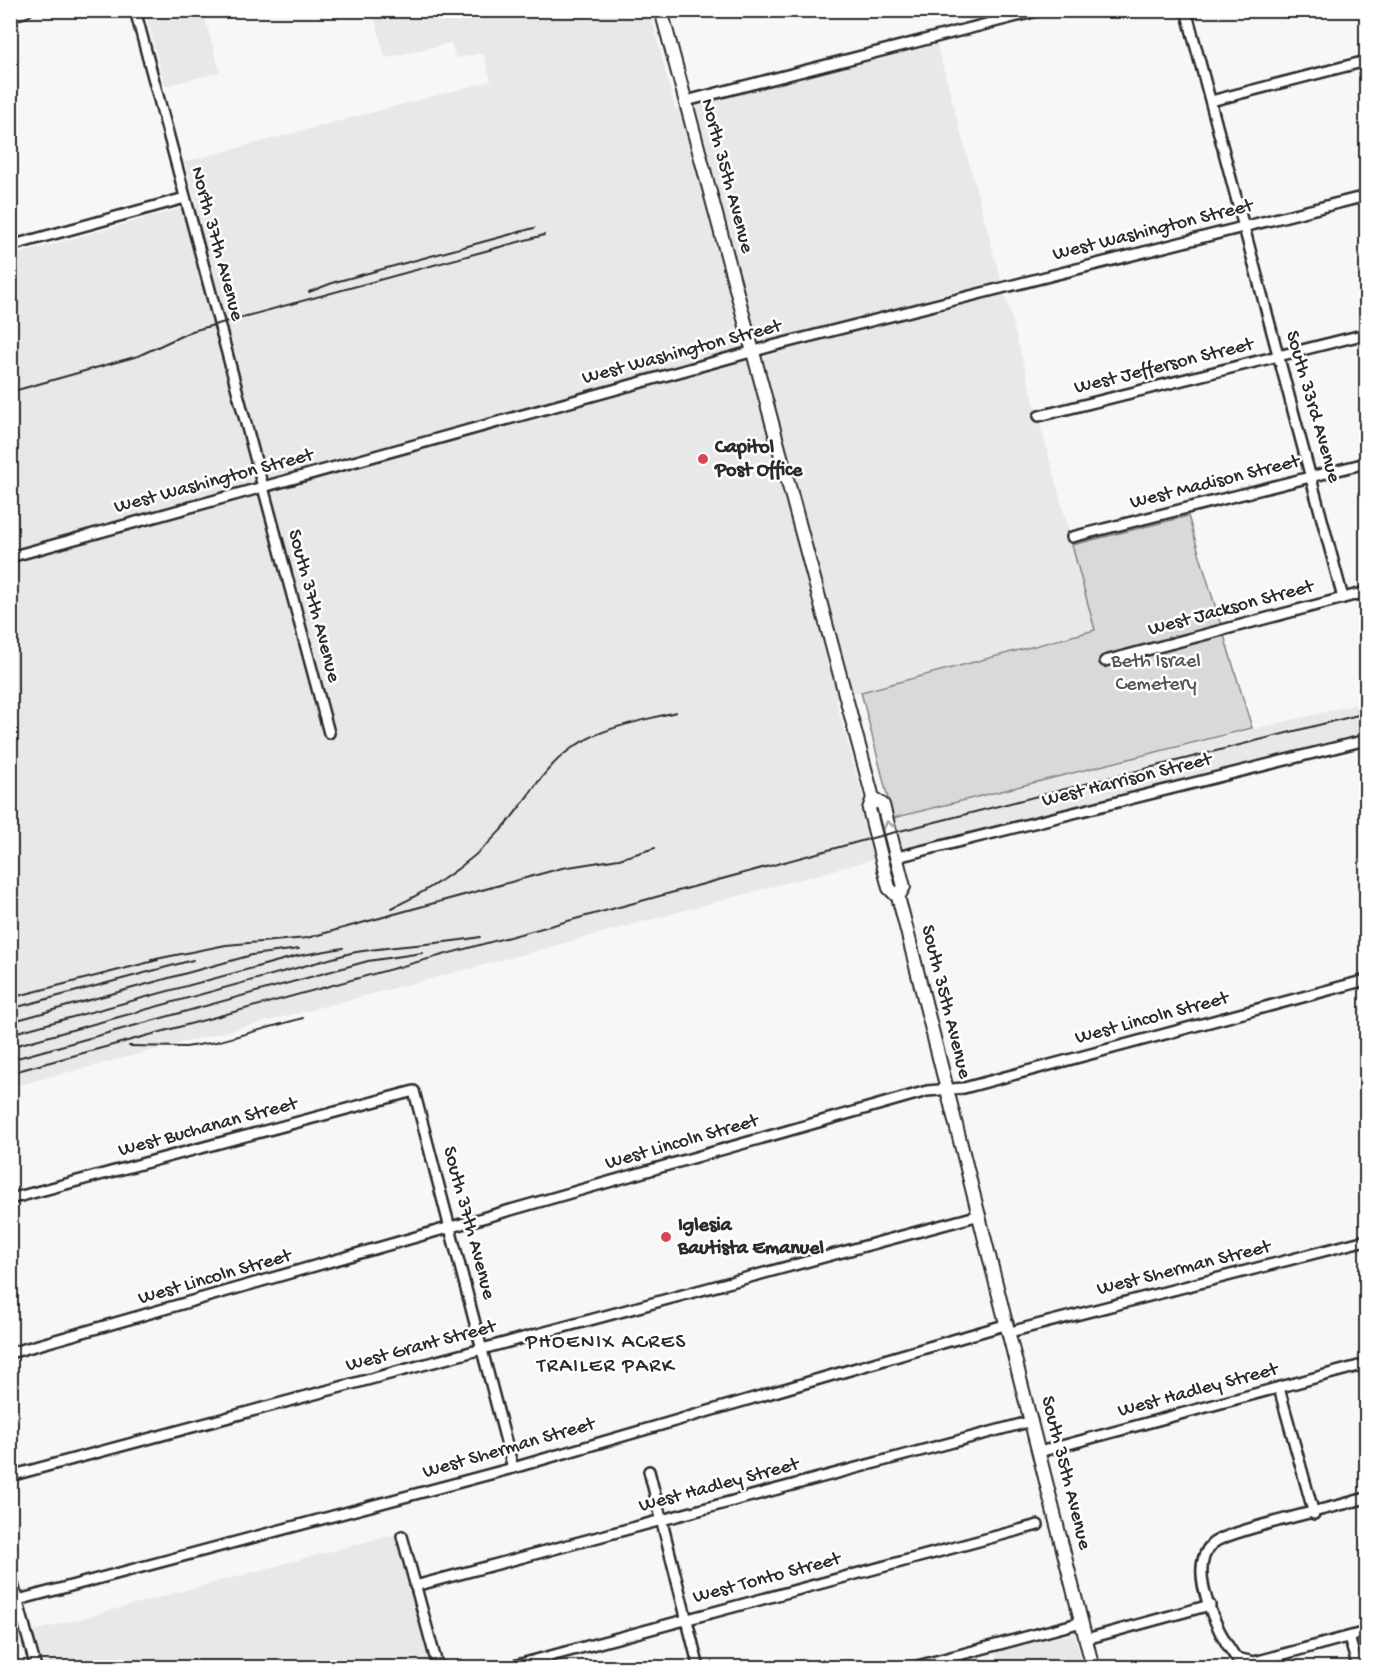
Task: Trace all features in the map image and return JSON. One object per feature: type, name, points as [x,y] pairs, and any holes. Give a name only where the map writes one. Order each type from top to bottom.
[{"type":"main road","points":[[10,15],[27,10]]},
{"type":"main road","name":"North 35th Avenue","points":[[661,10],[753,351]]},
{"type":"main road","name":"South 35th Avenue","points":[[753,351],[873,798],[869,808],[889,888],[898,897],[1009,1328],[1093,1668]]},
{"type":"main road","points":[[873,798],[883,805],[897,857],[904,887],[898,897]]},
{"type":"street","name":"North 37th Avenue","points":[[135,10],[262,488]]},
{"type":"street","points":[[686,101],[1041,10]]},
{"type":"street","name":"South 33rd Avenue","points":[[1186,10],[1343,598]]},
{"type":"street","points":[[1211,101],[1366,61]]},
{"type":"street","name":"West Washington Street","points":[[10,557],[753,351],[1366,196]]},
{"type":"street","points":[[10,246],[185,198]]},
{"type":"street","name":"West Jefferson Street","points":[[1040,417],[1366,334]]},
{"type":"street","name":"West Madison Street","points":[[1072,537],[1366,463]]},
{"type":"street","name":"South 37th Avenue","points":[[262,488],[329,733]]},
{"type":"street","name":"West Jackson Street","points":[[1105,661],[1366,592]]},
{"type":"street","name":"West Harrison Street","points":[[897,857],[1366,740]]},
{"type":"street","name":"West Lincoln Street","points":[[10,1353],[452,1229],[927,1091],[964,1088],[1366,980]]},
{"type":"street","name":"South 37th Avenue","points":[[414,1091],[513,1468]]},
{"type":"street","name":"West Buchanan Street","points":[[10,1199],[414,1091]]},
{"type":"street","name":"West Grant Street","points":[[10,1476],[980,1215]]},
{"type":"street","name":"West Sherman Street","points":[[18,1600],[513,1468],[1009,1328],[1366,1240]]},
{"type":"street","name":"West Hadley Street","points":[[1039,1452],[1366,1364]]},
{"type":"street","points":[[1279,1388],[1314,1514]]},
{"type":"street","name":"West Hadley Street","points":[[415,1586],[1032,1421]]},
{"type":"street","points":[[649,1471],[699,1668]]},
{"type":"street","points":[[1366,1498],[1314,1514],[1243,1531],[1212,1543],[1202,1563],[1204,1587],[1219,1634],[1236,1658],[1254,1662],[1366,1632]]},
{"type":"street","name":"West Tonto Street","points":[[506,1668],[1038,1525]]},
{"type":"street","points":[[402,1536],[438,1668]]},
{"type":"street","points":[[10,1573],[36,1668]]},
{"type":"street","points":[[1086,1639],[1210,1605]]},
{"type":"street","points":[[910,1668],[1082,1622]]},
{"type":"street","points":[[1349,1637],[1358,1668]]},
{"type":"shaded area","points":[[145,11],[203,11],[220,72],[165,86]]},
{"type":"shaded area","points":[[373,11],[650,11],[675,109],[937,45],[1096,630],[835,698],[870,822],[1366,702],[1366,734],[878,858],[472,968],[11,1087],[11,256],[197,204],[184,162],[491,81],[483,53],[456,58],[451,43],[385,58]]},
{"type":"shaded area","points":[[399,1533],[434,1667],[44,1667],[34,1631]]},
{"type":"shaded area","points":[[1074,1633],[1083,1667],[1000,1667],[996,1651]]},
{"type":"green space","name":"Beth Israel Cemetery","points":[[1188,516],[1252,728],[893,818],[861,692],[1095,630],[1072,545]]},
{"type":"railway","points":[[309,292],[335,282],[534,228]]},
{"type":"railway","points":[[10,392],[138,356],[192,331],[544,235]]},
{"type":"railway","points":[[392,908],[441,880],[487,845],[547,771],[572,748],[609,730],[676,712]]},
{"type":"railway","points":[[10,1073],[876,837],[1366,713]]},
{"type":"railway","points":[[151,960],[226,945],[307,938],[562,868],[619,859],[655,848]]},
{"type":"railway","points":[[10,1047],[351,953],[480,937]]},
{"type":"railway","points":[[10,1034],[297,956],[343,948]]},
{"type":"railway","points":[[10,1022],[252,955],[299,949]]},
{"type":"railway","points":[[10,1060],[368,961],[422,953]]},
{"type":"railway","points":[[10,998],[158,960]]},
{"type":"railway","points":[[10,1009],[193,960]]},
{"type":"railway","points":[[129,1046],[186,1047],[216,1042],[303,1018]]},
{"type":"place","name":"Capitol Post Office","points":[[703,459]]},
{"type":"place","name":"Iglesia Bautista Emanuel","points":[[666,1237]]},
{"type":"district","name":"PHOENIX ACRES TRAILER PARK","points":[[606,1355]]}]
